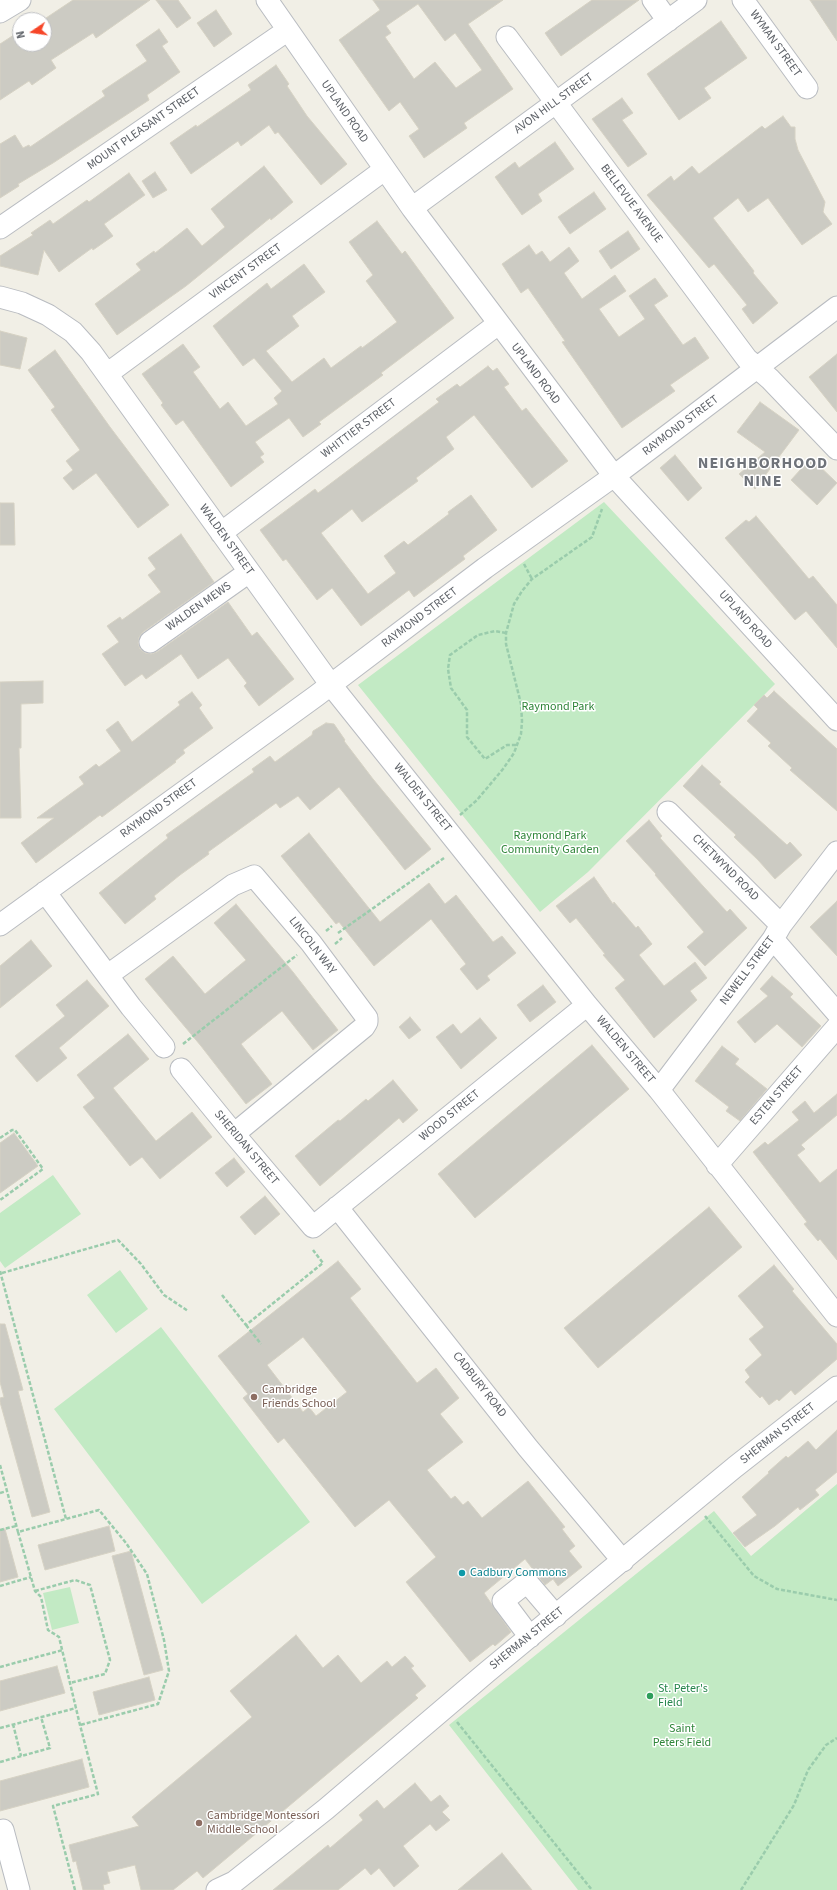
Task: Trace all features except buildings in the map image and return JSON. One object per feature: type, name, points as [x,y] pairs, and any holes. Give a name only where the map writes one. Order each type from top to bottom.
[{"type":"street","points":[[0,12],[20,0]]},
{"type":"street","name":"UPLAND ROAD","points":[[267,0],[384,170],[498,324],[614,476],[837,720]]},
{"type":"street","points":[[653,0],[668,21]]},
{"type":"street","name":"AVON HILL STREET","points":[[412,208],[696,0]]},
{"type":"street","name":"WYMAN STREET","points":[[743,0],[807,88]]},
{"type":"street","name":"MOUNT PLEASANT STREET","points":[[0,228],[288,30]]},
{"type":"street","name":"BELLEVUE AVENUE","points":[[507,37],[747,359],[770,378],[837,449]]},
{"type":"street","name":"VINCENT STREET","points":[[107,374],[384,170]]},
{"type":"street","name":"WALDEN STREET","points":[[0,297],[22,303],[48,315],[73,332],[107,374],[331,685],[587,1005],[659,1090],[837,1316]]},
{"type":"street","name":"RAYMOND STREET","points":[[0,925],[331,685],[485,568],[614,476],[837,307]]},
{"type":"street","name":"WHITTIER STREET","points":[[221,533],[498,324]]},
{"type":"street","name":"WALDEN MEWS","points":[[150,642],[249,572]]},
{"type":"street","name":"CHETWYND ROAD","points":[[668,812],[777,932],[837,1013]]},
{"type":"street","name":"NEWELL STREET","points":[[659,1090],[837,852]]},
{"type":"street","name":"LINCOLN WAY","points":[[108,975],[233,885],[254,876],[311,943],[367,1018],[364,1027],[234,1134]]},
{"type":"street","points":[[45,892],[108,975],[172,1047]]},
{"type":"street","name":"WOOD STREET","points":[[313,1227],[587,1005]]},
{"type":"street","name":"ESTEN STREET","points":[[717,1165],[837,1027]]},
{"type":"street","name":"SHERIDAN STREET","points":[[181,1069],[313,1227]]},
{"type":"street","name":"CADBURY ROAD","points":[[336,1207],[528,1448],[623,1561]]},
{"type":"street","name":"SHERMAN STREET","points":[[217,1890],[234,1882],[283,1844],[693,1502],[837,1387]]},
{"type":"street","points":[[530,1637],[503,1601],[527,1582],[556,1616]]},
{"type":"street","points":[[0,1831],[3,1830],[19,1890]]},
{"type":"path","points":[[458,816],[477,800],[503,769],[517,745],[522,721],[521,704],[508,659],[506,633],[514,604],[522,591],[532,580],[592,537],[605,503]]},
{"type":"path","points":[[506,633],[495,631],[478,635],[450,655],[448,669],[451,688],[467,710],[467,737],[485,759],[506,745],[517,745]]},
{"type":"path","points":[[338,932],[446,856]]},
{"type":"path","points":[[172,1047],[332,926]]},
{"type":"path","points":[[0,1138],[12,1130],[15,1130],[43,1169],[0,1200]]},
{"type":"path","points":[[66,1519],[1,1272],[118,1240],[141,1264],[164,1295],[188,1311]]},
{"type":"path","points":[[246,1325],[323,1264],[313,1250]]},
{"type":"path","points":[[222,1295],[260,1344]]},
{"type":"path","points":[[0,1464],[35,1591],[41,1597],[48,1630],[59,1637],[98,1794],[53,1806],[75,1890]]},
{"type":"path","points":[[0,1493],[7,1491]]},
{"type":"path","points":[[693,1502],[754,1576],[777,1589],[837,1600]]},
{"type":"path","points":[[18,1532],[99,1510],[126,1543],[147,1574],[164,1640],[169,1671],[158,1704],[80,1725]]},
{"type":"path","points":[[0,1530],[16,1526]]},
{"type":"path","points":[[0,1586],[31,1578]]},
{"type":"path","points":[[35,1591],[75,1580],[90,1585],[110,1660],[105,1674],[70,1683]]},
{"type":"path","points":[[0,1667],[62,1650]]},
{"type":"path","points":[[0,1728],[76,1708]]},
{"type":"path","points":[[0,1762],[50,1748],[41,1717]]},
{"type":"path","points":[[456,1722],[592,1890]]},
{"type":"path","points":[[13,1724],[20,1756]]},
{"type":"path","points":[[741,1890],[794,1805],[808,1770],[826,1745],[837,1738]]},
{"type":"green space","name":"Raymond Park","points":[[604,502],[775,684],[588,872],[540,912],[358,685]]},
{"type":"green space","points":[[53,1175],[81,1214],[5,1268],[0,1261],[0,1213]]},
{"type":"green space","points":[[120,1270],[148,1309],[116,1333],[87,1295]]},
{"type":"green space","points":[[161,1327],[310,1522],[202,1604],[54,1409]]},
{"type":"green space","name":"Saint Peters Field","points":[[837,1484],[837,1890],[578,1890],[449,1725],[714,1511],[751,1556]]},
{"type":"green space","points":[[70,1587],[79,1623],[52,1630],[43,1593]]},
{"type":"place","name":"Cambridge Friends School","points":[[254,1397]]},
{"type":"place","name":"Cadbury Commons","points":[[462,1573]]},
{"type":"place","name":"St. Peter's Field","points":[[650,1696]]},
{"type":"place","name":"Cambridge Montessori Middle School","points":[[199,1823]]},
{"type":"district","name":"NEIGHBORHOOD NINE","points":[[763,473]]},
{"type":"park label","name":"Raymond Park Community Garden","points":[[550,843]]}]
